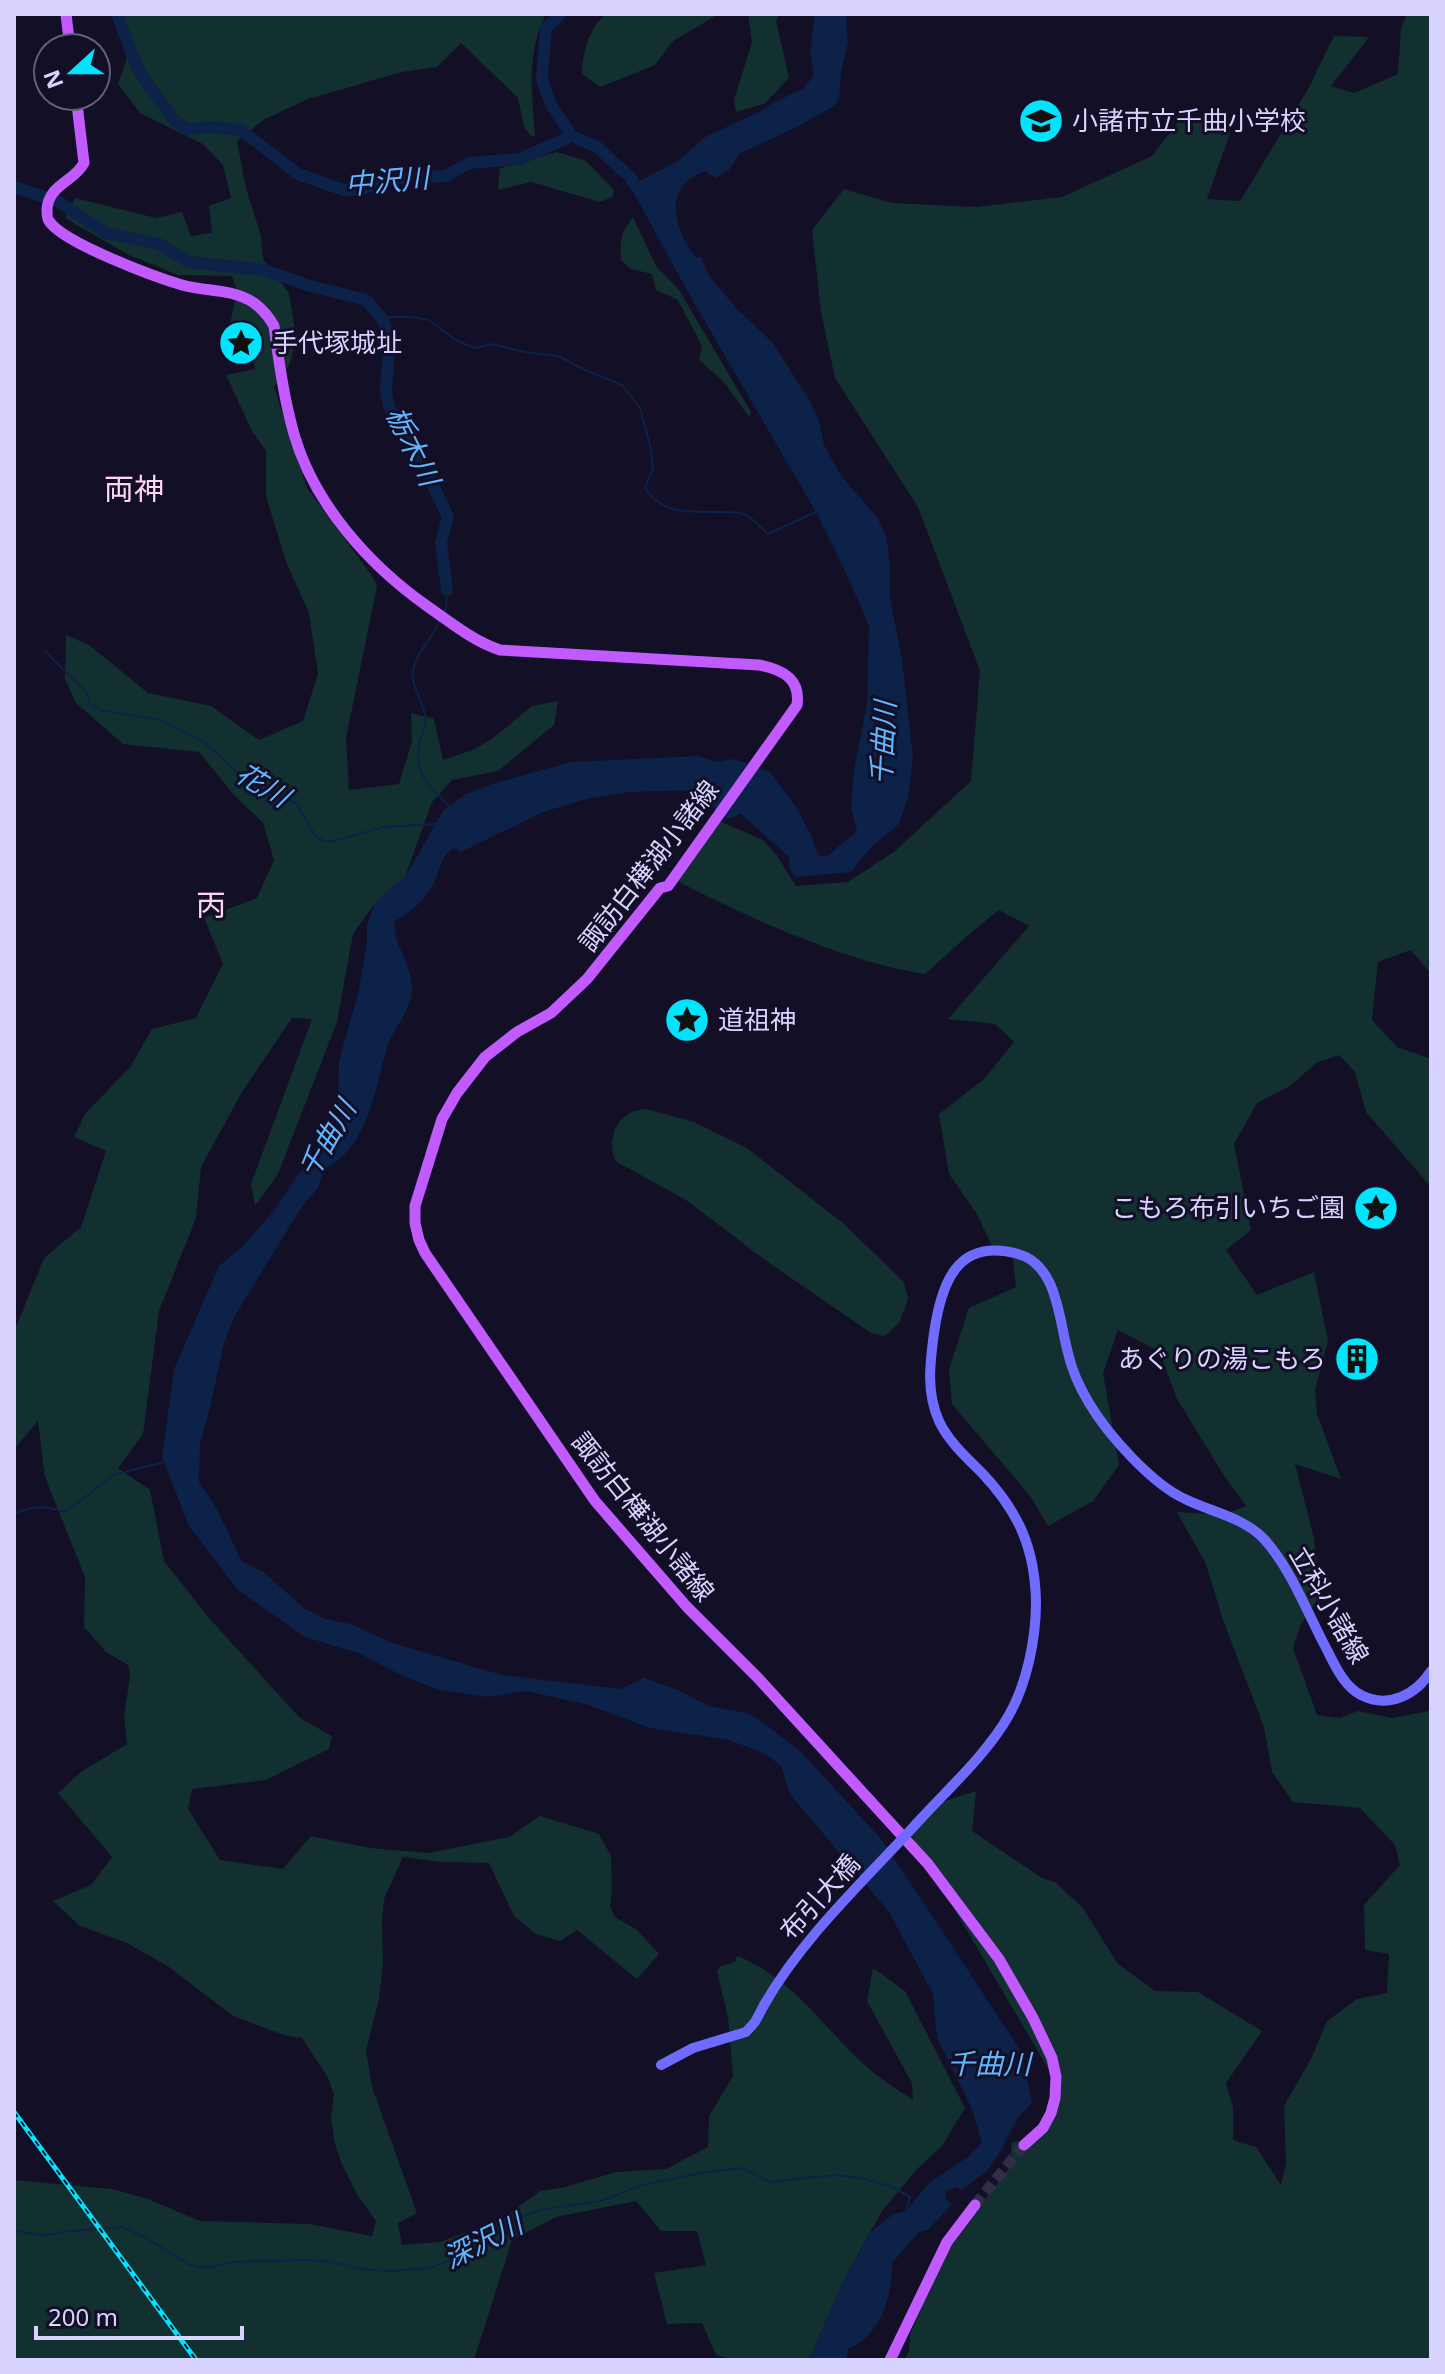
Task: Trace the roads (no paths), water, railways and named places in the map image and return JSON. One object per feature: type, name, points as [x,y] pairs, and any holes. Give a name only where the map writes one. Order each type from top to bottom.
[{"type":"main road","name":"諏訪白樺湖小諸線","points":[[78,112],[84,163],[54,189],[46,212],[49,221],[97,252],[185,286],[228,292],[252,302],[268,316],[274,326],[295,436],[309,471],[325,500],[380,569],[407,592],[483,644],[500,650],[759,665],[782,671],[794,682],[797,705],[668,886],[660,888],[587,979],[551,1013],[517,1032],[485,1057],[457,1093],[442,1119],[423,1176],[415,1206],[415,1223],[425,1253],[595,1501],[687,1607],[758,1678],[928,1864],[999,1959],[1033,2018],[1052,2058],[1056,2077],[1051,2113],[1043,2128],[1024,2145]]},
{"type":"main road","name":"立科小諸線","points":[[916,1824],[988,1744],[1010,1714],[1026,1671],[1032,1642],[1036,1604],[1033,1568],[1025,1537],[1009,1504],[944,1431],[929,1382],[931,1350],[942,1291],[956,1267],[977,1254],[994,1251],[1020,1255],[1041,1269],[1053,1292],[1079,1386],[1103,1424],[1168,1491],[1242,1523],[1266,1541],[1285,1570],[1337,1668],[1355,1691],[1378,1700],[1405,1697],[1416,1690],[1431,1671]]},
{"type":"main road","name":"布引大橋","points":[[661,2065],[693,2048],[746,2032],[755,2022],[779,1978],[804,1947],[916,1824]]},
{"type":"main road","points":[[890,2360],[941,2254],[975,2205]]},
{"type":"water","name":"千曲川","points":[[815,14],[846,14],[848,43],[841,71],[839,100],[797,127],[739,154],[729,170],[715,178],[705,171],[691,178],[677,197],[677,221],[687,245],[695,257],[701,257],[709,276],[737,309],[773,343],[811,403],[824,445],[842,477],[877,517],[887,538],[890,598],[902,659],[913,758],[908,797],[899,824],[871,847],[851,872],[795,877],[789,867],[789,857],[741,814],[727,819],[709,804],[712,799],[698,790],[629,792],[590,798],[543,812],[461,852],[454,848],[449,852],[423,900],[394,922],[396,938],[410,976],[412,995],[388,1045],[361,1131],[340,1159],[325,1169],[318,1188],[301,1208],[234,1317],[224,1343],[200,1443],[199,1482],[216,1507],[242,1562],[262,1571],[304,1608],[325,1619],[351,1624],[392,1643],[502,1675],[621,1689],[644,1678],[678,1690],[709,1706],[747,1713],[801,1752],[882,1840],[1021,2051],[1032,2103],[1018,2117],[986,2172],[962,2190],[955,2187],[945,2192],[945,2199],[952,2204],[929,2229],[918,2233],[892,2263],[890,2289],[882,2314],[869,2334],[848,2349],[846,2360],[809,2360],[845,2278],[871,2232],[893,2214],[906,2211],[929,2183],[968,2157],[982,2143],[972,2109],[937,2038],[933,1994],[889,1912],[790,1794],[781,1766],[766,1754],[729,1740],[650,1728],[585,1704],[526,1691],[488,1697],[440,1690],[407,1678],[358,1653],[305,1637],[238,1590],[189,1526],[162,1457],[174,1369],[219,1266],[244,1245],[273,1212],[298,1175],[318,1153],[338,1120],[339,1061],[358,994],[367,926],[375,903],[405,877],[443,811],[464,795],[492,784],[571,762],[698,756],[717,762],[734,759],[770,772],[796,807],[818,855],[826,857],[857,831],[851,807],[854,770],[867,704],[869,626],[816,512],[630,186],[678,161],[705,137],[803,89],[814,75],[810,53]]},
{"type":"waterway","name":"中沢川","points":[[117,14],[136,65],[175,121],[187,129],[212,127],[241,130],[298,174],[344,190],[360,189],[398,178],[446,176],[469,163],[520,159],[572,136],[597,147],[630,177],[642,195]]},
{"type":"waterway","points":[[560,14],[546,28],[542,79],[551,105],[572,136]]},
{"type":"waterway","name":"栃木川","points":[[14,187],[59,202],[106,233],[159,244],[189,262],[264,270],[366,300],[386,328],[389,407],[421,460],[448,517],[441,542],[447,590]]},
{"type":"waterway","points":[[381,317],[429,320],[454,339],[474,348],[492,344],[558,356],[622,385],[640,408],[650,445],[653,468],[645,488],[652,497],[668,507],[687,512],[741,513],[768,534],[816,512]]},
{"type":"waterway","name":"栃木川","points":[[443,612],[446,609],[447,590]]},
{"type":"waterway","name":"栃木川","points":[[439,622],[417,658],[413,671],[426,720],[418,755],[425,780],[451,808]]},
{"type":"waterway","name":"花川","points":[[45,651],[86,692],[90,703],[100,710],[160,720],[204,742],[250,784],[297,804],[316,837],[324,841],[384,827],[436,824]]},
{"type":"waterway","points":[[14,1514],[39,1507],[65,1512],[114,1475],[164,1462]]},
{"type":"waterway","name":"深沢川","points":[[14,2230],[44,2235],[123,2227],[188,2264],[199,2267],[232,2262],[306,2260],[391,2271],[429,2268],[458,2257],[522,2216],[545,2209],[601,2201],[642,2185],[742,2168],[770,2182],[835,2175],[860,2178],[890,2186],[910,2197],[906,2210]]},
{"type":"tunnel","points":[[975,2205],[1024,2145]]},
{"type":"railway","points":[[14,2112],[196,2360]]},
{"type":"place","name":"小諸市立千曲小学校","points":[[1041,121]]},
{"type":"place","name":"手代塚城址","points":[[241,343]]},
{"type":"place","name":"道祖神","points":[[687,1020]]},
{"type":"place","name":"こもろ布引いちご園","points":[[1376,1208]]},
{"type":"place","name":"あぐりの湯こもろ","points":[[1357,1359]]},
{"type":"district","name":"両神","points":[[134,490]]},
{"type":"district","name":"丙","points":[[211,906]]}]
